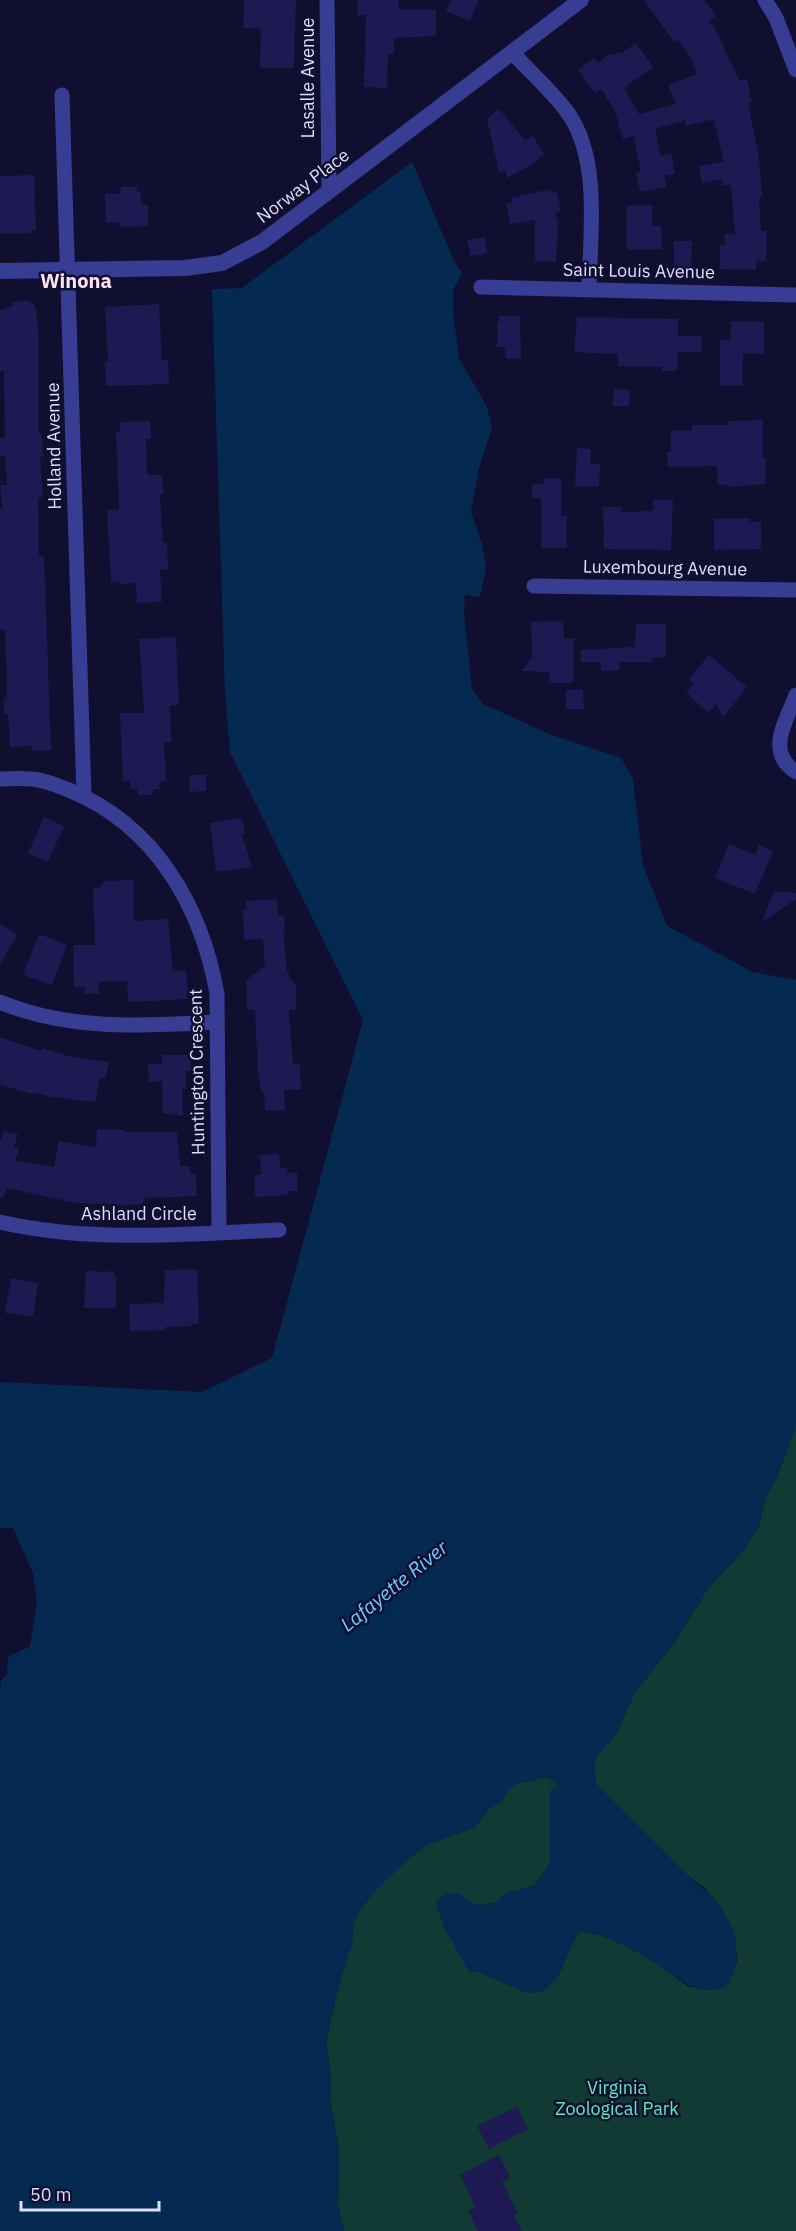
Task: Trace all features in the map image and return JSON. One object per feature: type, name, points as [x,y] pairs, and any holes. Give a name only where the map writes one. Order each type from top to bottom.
[{"type":"street","name":"Lasalle Avenue","points":[[327,0],[329,191]]},
{"type":"street","name":"Norway Place","points":[[0,271],[69,268],[185,268],[222,263],[262,242],[581,0]]},
{"type":"street","points":[[765,0],[776,18],[796,70]]},
{"type":"street","points":[[512,52],[568,113],[585,153],[591,185],[589,289]]},
{"type":"street","name":"Holland Avenue","points":[[62,95],[84,796]]},
{"type":"street","name":"Saint Louis Avenue","points":[[481,287],[796,295]]},
{"type":"street","name":"Luxembourg Avenue","points":[[534,586],[796,590]]},
{"type":"street","points":[[796,695],[778,744],[780,756],[786,765],[796,772]]},
{"type":"street","name":"Huntington Crescent","points":[[0,779],[33,779],[55,784],[84,796],[121,820],[152,849],[184,894],[202,933],[217,994],[219,1232]]},
{"type":"street","points":[[0,1002],[48,1017],[108,1025],[147,1026],[217,1022]]},
{"type":"street","name":"Ashland Circle","points":[[0,1222],[77,1234],[126,1236],[279,1230]]},
{"type":"green space","name":"Virginia Zoological Park","points":[[796,1425],[796,2231],[344,2231],[338,2206],[339,2149],[330,2101],[331,2077],[326,2041],[339,1984],[352,1944],[356,1916],[372,1894],[409,1858],[428,1844],[474,1828],[490,1808],[501,1802],[508,1790],[515,1784],[546,1777],[555,1781],[556,1787],[551,1790],[550,1796],[550,1863],[535,1885],[506,1893],[497,1902],[478,1906],[458,1894],[446,1893],[469,1972],[562,1970],[569,1949],[580,1931],[610,1939],[638,1952],[689,1987],[728,1984],[737,1961],[735,1938],[705,1888],[687,1875],[596,1784],[594,1766],[598,1755],[618,1731],[634,1694],[676,1640],[707,1590],[746,1547],[759,1525],[766,1496],[775,1482]]},
{"type":"water","name":"Lafayette River","points":[[412,162],[454,261],[462,273],[453,290],[453,313],[459,358],[487,407],[492,428],[479,468],[471,512],[483,547],[486,568],[480,597],[465,595],[464,614],[472,689],[483,704],[549,734],[621,758],[633,779],[643,865],[667,926],[753,972],[796,980],[796,1425],[775,1482],[766,1496],[759,1525],[746,1547],[707,1590],[676,1640],[634,1694],[618,1731],[598,1755],[594,1766],[596,1784],[719,1904],[733,1932],[736,1948],[735,1964],[726,1986],[717,1990],[700,1989],[686,1984],[622,1944],[581,1931],[557,1978],[540,1992],[525,1992],[477,1972],[469,1972],[446,1931],[435,1902],[446,1893],[458,1894],[478,1906],[496,1902],[506,1893],[535,1885],[550,1863],[550,1796],[551,1789],[556,1787],[555,1781],[546,1777],[515,1784],[508,1790],[501,1802],[490,1808],[474,1828],[428,1844],[409,1858],[372,1894],[356,1916],[352,1944],[339,1984],[326,2041],[331,2077],[330,2101],[339,2149],[338,2206],[344,2231],[0,2231],[0,1689],[1,1680],[7,1675],[8,1657],[30,1646],[37,1601],[33,1573],[13,1528],[0,1528],[0,1382],[202,1392],[272,1358],[363,1020],[230,752],[225,693],[212,289],[242,288]]},
{"type":"building","points":[[244,0],[296,0],[294,68],[260,68],[261,29],[243,28]]},
{"type":"building","points":[[358,0],[399,0],[399,9],[436,10],[436,36],[394,38],[394,54],[388,54],[387,88],[364,87],[366,15],[357,15]]},
{"type":"building","points":[[451,0],[479,0],[470,21],[446,11]]},
{"type":"building","points":[[644,0],[704,0],[716,16],[709,21],[715,28],[739,80],[747,79],[752,102],[748,103],[759,157],[762,197],[759,197],[761,231],[767,231],[766,261],[757,261],[756,270],[720,269],[720,245],[725,245],[725,234],[735,235],[731,185],[723,185],[723,179],[702,183],[699,166],[724,162],[714,119],[686,126],[685,120],[655,129],[661,156],[671,153],[675,174],[664,176],[667,187],[640,192],[636,173],[641,172],[634,136],[623,139],[615,111],[601,89],[595,93],[578,70],[594,58],[598,63],[608,55],[623,52],[636,43],[653,67],[624,88],[639,114],[676,104],[668,85],[697,74],[690,56],[677,39],[674,42]]},
{"type":"building","points":[[499,109],[525,140],[533,136],[544,155],[507,178],[505,170],[499,173],[487,119]]},
{"type":"building","points":[[34,175],[36,230],[31,230],[31,233],[0,234],[0,176]]},
{"type":"building","points":[[121,187],[137,187],[142,205],[148,205],[148,226],[119,227],[119,222],[106,222],[105,194],[120,194]]},
{"type":"building","points":[[551,189],[551,193],[557,192],[561,212],[555,213],[558,222],[556,262],[535,261],[535,220],[510,224],[506,204],[512,202],[511,198]]},
{"type":"building","points":[[652,205],[652,226],[661,226],[661,249],[627,250],[627,206]]},
{"type":"building","points":[[485,237],[487,253],[471,256],[467,240]]},
{"type":"building","points":[[674,241],[692,241],[691,269],[674,269]]},
{"type":"building","points":[[27,300],[36,309],[39,342],[39,434],[42,434],[43,457],[40,457],[43,497],[38,498],[39,556],[44,556],[51,750],[32,751],[32,746],[10,747],[8,713],[4,714],[4,698],[6,698],[7,688],[5,629],[0,629],[0,509],[2,509],[0,485],[7,485],[5,456],[0,457],[0,438],[5,438],[4,371],[0,371],[0,310],[12,306],[12,302]]},
{"type":"building","points":[[159,304],[162,360],[168,360],[169,384],[106,386],[105,362],[108,362],[105,307]]},
{"type":"building","points":[[499,316],[520,316],[521,359],[506,358],[505,347],[497,347]]},
{"type":"building","points":[[577,317],[678,319],[678,336],[701,336],[701,352],[678,352],[677,371],[661,371],[662,367],[618,366],[618,354],[574,352]]},
{"type":"building","points":[[731,321],[764,322],[764,354],[743,354],[743,386],[720,386],[720,340],[731,341]]},
{"type":"building","points":[[614,389],[630,390],[629,406],[613,406]]},
{"type":"building","points":[[763,420],[763,458],[766,458],[765,484],[729,487],[717,484],[717,466],[668,467],[667,452],[671,452],[671,431],[692,430],[692,425],[728,425],[727,421]]},
{"type":"building","points":[[150,421],[151,439],[146,439],[147,473],[148,475],[162,475],[163,494],[160,494],[163,543],[167,543],[168,569],[160,570],[162,602],[137,603],[136,583],[111,582],[107,510],[119,509],[116,432],[120,432],[120,422]]},
{"type":"building","points":[[577,448],[591,449],[590,464],[600,464],[599,487],[575,486]]},
{"type":"building","points":[[545,478],[561,478],[561,516],[567,515],[567,548],[541,548],[541,498],[532,498],[532,485],[544,484]]},
{"type":"building","points":[[653,500],[673,500],[671,550],[604,549],[603,507],[621,507],[621,512],[653,511]]},
{"type":"building","points":[[750,518],[750,522],[761,522],[761,549],[714,550],[714,519]]},
{"type":"building","points":[[563,621],[564,639],[574,638],[573,683],[549,683],[550,672],[521,671],[532,658],[531,622]]},
{"type":"building","points":[[636,624],[666,624],[666,657],[651,658],[652,662],[619,662],[619,670],[601,671],[601,662],[581,662],[581,650],[635,647]]},
{"type":"building","points":[[176,637],[179,705],[170,706],[171,742],[164,742],[166,781],[159,781],[160,789],[153,789],[153,795],[138,795],[137,789],[131,789],[130,781],[123,781],[120,713],[144,713],[139,639]]},
{"type":"building","points":[[709,655],[747,687],[723,717],[716,704],[709,713],[686,693],[694,684],[689,679]]},
{"type":"building","points":[[566,690],[583,690],[584,709],[566,709]]},
{"type":"building","points":[[189,775],[206,775],[206,791],[189,792]]},
{"type":"building","points":[[44,817],[64,826],[48,862],[28,853]]},
{"type":"building","points":[[242,818],[245,834],[242,835],[252,867],[216,872],[210,823]]},
{"type":"building","points":[[729,844],[755,855],[759,845],[773,851],[755,894],[715,878]]},
{"type":"building","points":[[133,880],[134,921],[168,919],[173,971],[186,970],[188,999],[128,1002],[127,981],[99,982],[99,994],[85,994],[85,987],[74,987],[73,945],[95,945],[93,888],[99,888],[105,881]]},
{"type":"building","points":[[774,891],[796,893],[796,899],[762,922]]},
{"type":"building","points":[[277,899],[278,915],[284,915],[287,972],[296,985],[296,1010],[289,1010],[293,1064],[300,1065],[301,1089],[284,1091],[285,1110],[265,1111],[264,1092],[261,1092],[258,1074],[255,1010],[247,1010],[246,981],[265,965],[263,939],[244,940],[243,910],[247,910],[246,901]]},
{"type":"building","points":[[0,924],[18,935],[0,964]]},
{"type":"building","points":[[39,934],[67,945],[52,985],[23,975]]},
{"type":"building","points":[[0,1037],[41,1051],[42,1048],[69,1056],[109,1062],[105,1079],[100,1078],[95,1102],[33,1092],[33,1094],[0,1085]]},
{"type":"building","points":[[162,1055],[190,1055],[191,1071],[186,1071],[186,1089],[182,1089],[183,1116],[163,1113],[162,1081],[149,1082],[148,1064],[162,1064]]},
{"type":"building","points":[[97,1129],[123,1130],[123,1132],[177,1132],[180,1166],[190,1166],[190,1174],[196,1174],[197,1196],[143,1198],[143,1204],[121,1205],[76,1203],[7,1188],[3,1198],[0,1198],[0,1142],[4,1131],[18,1134],[14,1147],[19,1149],[15,1161],[54,1167],[59,1141],[96,1147]]},
{"type":"building","points":[[279,1154],[280,1168],[287,1168],[287,1173],[297,1172],[298,1191],[288,1191],[288,1195],[255,1197],[254,1175],[261,1175],[260,1155]]},
{"type":"building","points":[[197,1269],[199,1324],[165,1327],[165,1330],[130,1331],[129,1304],[164,1303],[165,1270]]},
{"type":"building","points":[[86,1271],[114,1272],[116,1308],[84,1308]]},
{"type":"building","points":[[11,1278],[38,1283],[33,1317],[5,1313]]},
{"type":"building","points":[[517,2107],[528,2129],[489,2149],[477,2126]]},
{"type":"building","points":[[499,2155],[510,2177],[502,2182],[518,2213],[514,2216],[522,2231],[478,2231],[468,2211],[476,2207],[460,2175]]},
{"type":"district","name":"Winona","points":[[76,281]]}]
